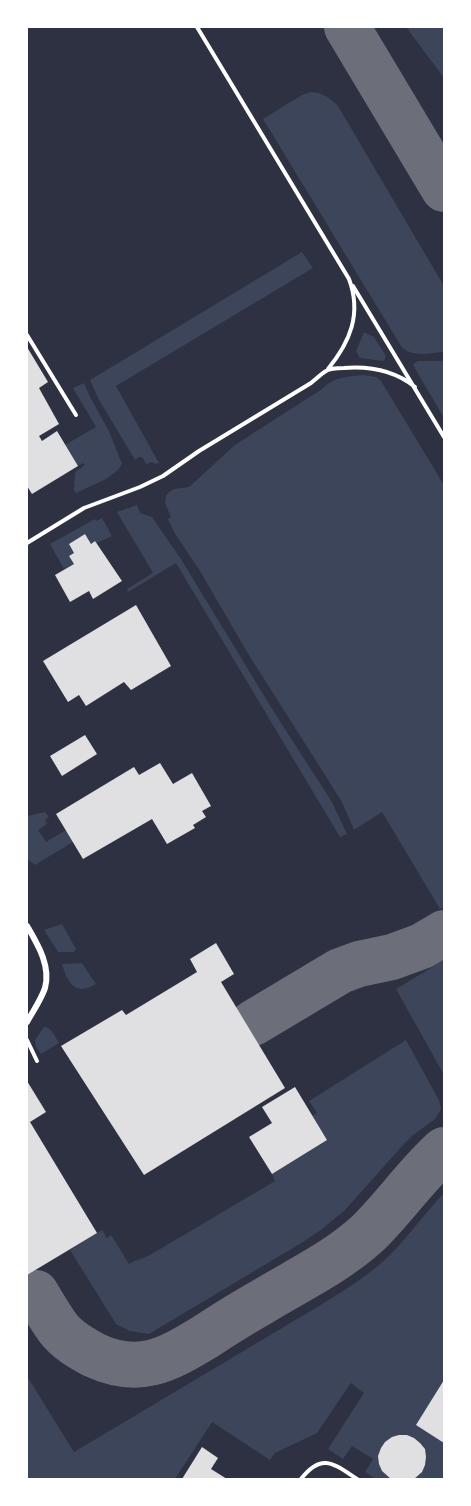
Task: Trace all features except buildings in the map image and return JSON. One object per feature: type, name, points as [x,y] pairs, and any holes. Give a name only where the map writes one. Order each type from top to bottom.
[{"type":"street","points":[[27,926],[40,949],[46,974],[45,987],[27,1022]]},
{"type":"lane","points":[[197,27],[444,436]]},
{"type":"lane","points":[[27,543],[84,508],[140,488],[163,476],[199,451],[311,383],[327,369],[343,348],[351,330],[355,299],[349,279]]},
{"type":"lane","points":[[27,335],[76,415]]},
{"type":"lane","points":[[327,369],[371,368],[395,374],[415,387]]},
{"type":"lane","points":[[27,1040],[37,1061]]},
{"type":"lane","points":[[301,1479],[308,1471],[327,1462],[336,1465],[357,1479]]},
{"type":"shaded area","points":[[406,27],[444,27],[444,78]]},
{"type":"shaded area","points":[[311,92],[326,96],[338,106],[444,286],[444,352],[415,353],[401,346],[263,119]]},
{"type":"shaded area","points":[[302,252],[313,268],[116,386],[159,463],[146,464],[142,457],[135,460],[98,398],[90,380]]},
{"type":"shaded area","points":[[364,332],[374,337],[386,356],[384,361],[360,358],[356,351]]},
{"type":"shaded area","points":[[418,361],[444,361],[444,418],[414,367],[413,364]]},
{"type":"shaded area","points":[[364,375],[376,377],[381,381],[444,485],[444,907],[440,909],[382,812],[354,830],[342,802],[174,532],[168,519],[171,517],[165,503],[169,492],[189,487],[235,445],[326,385],[347,377]]},
{"type":"shaded area","points":[[84,383],[109,431],[122,464],[106,479],[76,493],[73,488],[75,472],[85,465],[83,463],[78,466],[65,445],[96,427],[73,388]]},
{"type":"shaded area","points":[[137,505],[140,513],[152,517],[181,559],[332,802],[347,834],[340,837],[176,563],[128,592],[127,589],[153,573],[117,512]]},
{"type":"shaded area","points":[[102,518],[112,536],[91,544],[85,534],[69,544],[74,553],[69,556],[74,564],[64,569],[50,544],[95,519],[96,521]]},
{"type":"shaded area","points":[[45,812],[49,817],[45,820],[47,824],[38,830],[46,842],[66,830],[73,842],[35,865],[27,859],[27,816]]},
{"type":"shaded area","points":[[62,924],[76,949],[74,952],[58,952],[44,930]]},
{"type":"shaded area","points":[[444,960],[444,1075],[396,989]]},
{"type":"shaded area","points":[[82,963],[96,984],[83,989],[69,982],[62,964]]},
{"type":"shaded area","points":[[44,1027],[51,1030],[59,1043],[41,1054],[36,1047],[35,1040]]},
{"type":"shaded area","points":[[406,1040],[439,1100],[441,1109],[435,1119],[403,1145],[345,1210],[303,1242],[149,1334],[130,1331],[116,1324],[70,1250],[102,1230],[107,1238],[111,1235],[129,1264],[150,1255],[275,1181],[272,1174],[327,1140],[312,1116],[317,1113],[309,1101]]},
{"type":"shaded area","points":[[444,1193],[444,1475],[442,1479],[375,1479],[365,1472],[373,1459],[352,1446],[343,1459],[328,1449],[364,1393],[351,1383],[317,1433],[275,1453],[270,1460],[212,1422],[175,1479],[27,1479],[27,1376],[74,1452],[360,1280],[392,1253]]},
{"type":"taxiway","points":[[347,27],[444,189]]},
{"type":"taxiway","points":[[253,1023],[340,971],[359,964],[392,957],[422,946],[444,933]]},
{"type":"taxiway","points":[[36,1293],[62,1332],[74,1343],[94,1355],[110,1361],[139,1365],[165,1358],[191,1345],[342,1254],[377,1224],[444,1150]]}]
